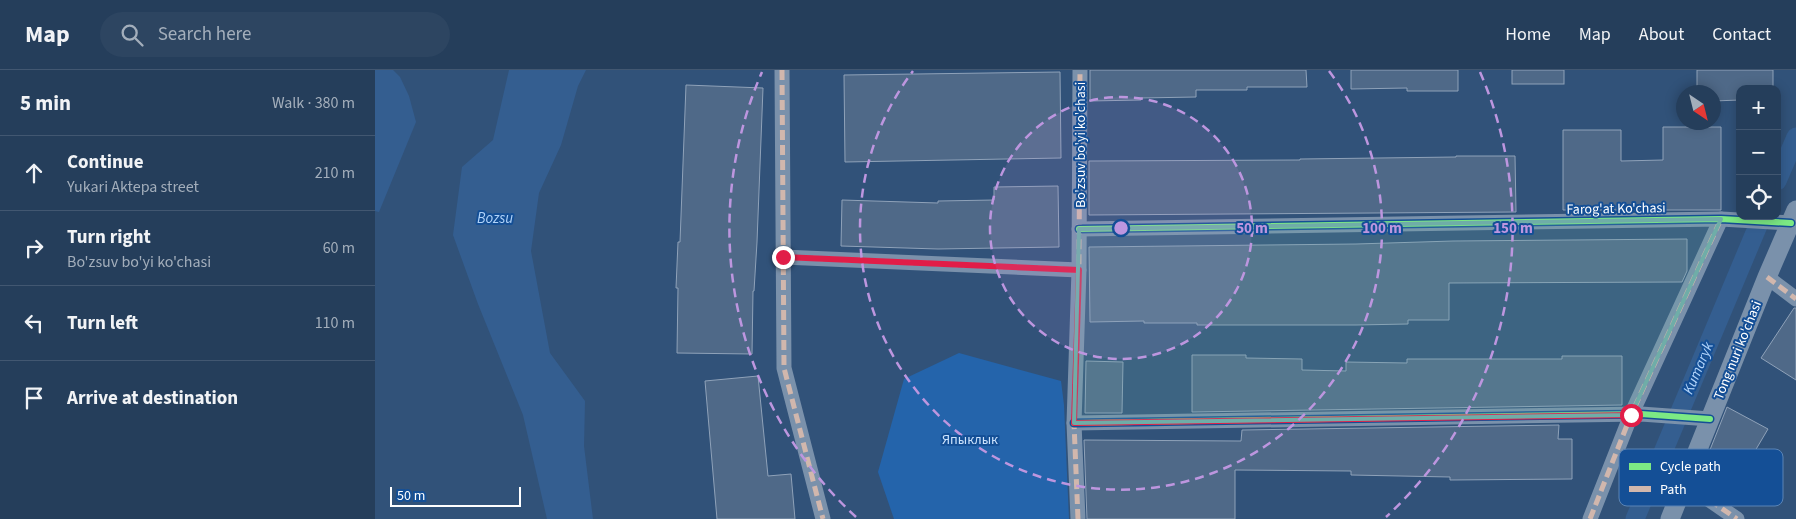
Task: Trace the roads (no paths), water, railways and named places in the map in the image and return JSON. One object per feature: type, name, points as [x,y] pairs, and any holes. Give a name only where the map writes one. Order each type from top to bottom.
[{"type":"street","points":[[781,70],[784,368],[823,519]]},
{"type":"street","name":"Bo'zsuv bo'yi ko'chasi","points":[[1078,519],[1074,423],[1079,270],[1080,70]]},
{"type":"street","name":"Farog'at Ko'chasi","points":[[1079,229],[1727,219],[1793,216]]},
{"type":"street","name":"Tong nuri ko'chasi","points":[[1698,449],[1793,216]]},
{"type":"street","points":[[1621,449],[1727,219]]},
{"type":"street","points":[[783,257],[1079,270]]},
{"type":"street","points":[[1767,276],[1796,299]]},
{"type":"street","points":[[1074,423],[1636,414],[1710,419]]},
{"type":"street","points":[[1590,519],[1619,453]]},
{"type":"street","name":"Tong nuri ko'chasi","points":[[1670,519],[1675,506]]},
{"type":"street","points":[[1718,506],[1737,519]]},
{"type":"water","points":[[375,70],[393,70],[400,77],[409,96],[416,122],[379,212],[375,211]]},
{"type":"water","name":"Bozsu","points":[[509,70],[586,70],[578,86],[561,145],[539,193],[531,251],[550,353],[585,401],[584,446],[593,519],[547,519],[523,415],[478,304],[453,235],[462,167],[493,140]]},
{"type":"waterway","name":"Kumaryk","points":[[1780,175],[1796,137]]},
{"type":"waterway","name":"Kumaryk","points":[[1664,449],[1760,220]]},
{"type":"waterway","name":"Kumaryk","points":[[1635,519],[1640,506]]},
{"type":"park label","name":"Япыклык","points":[[970,439]]}]
